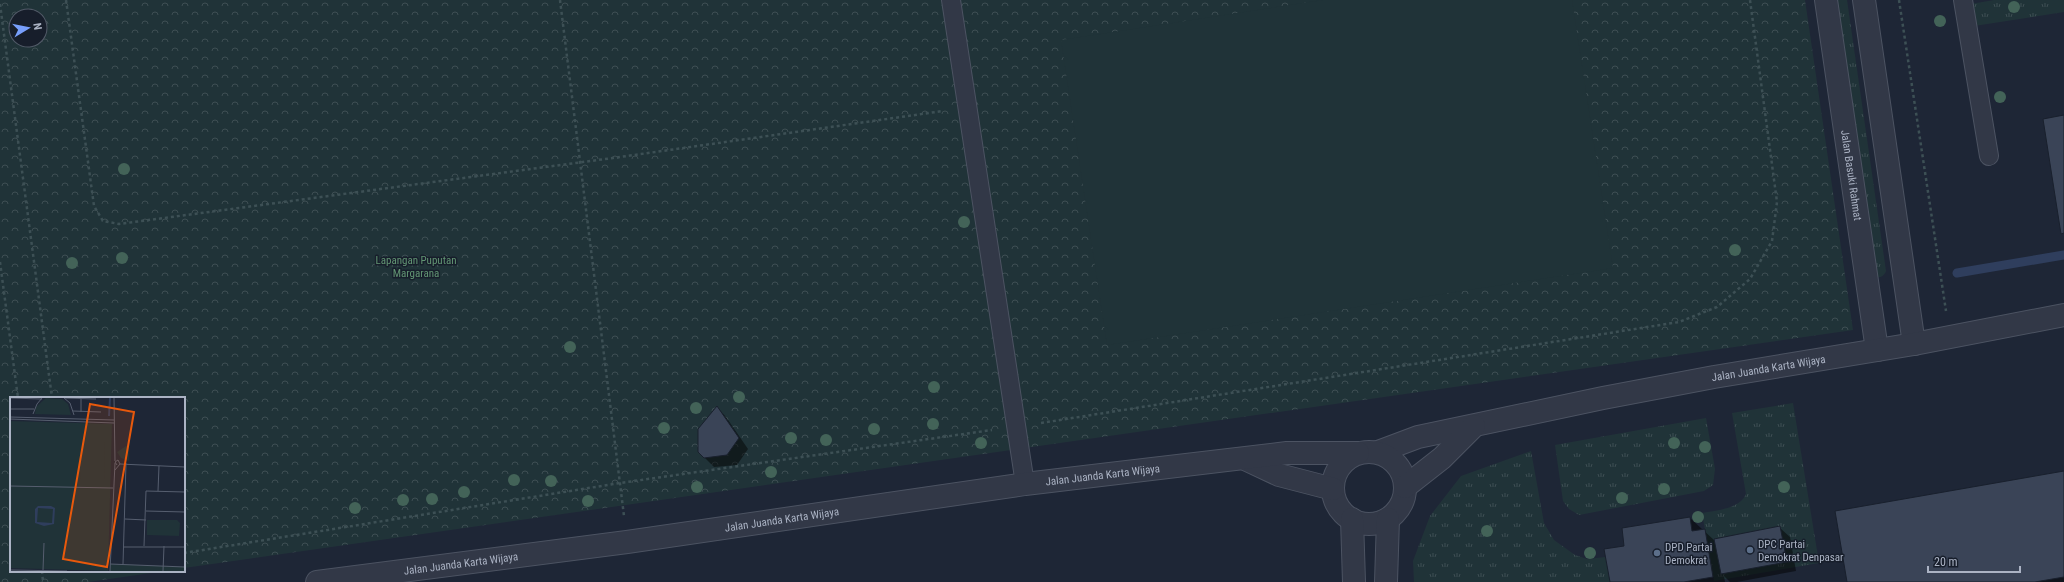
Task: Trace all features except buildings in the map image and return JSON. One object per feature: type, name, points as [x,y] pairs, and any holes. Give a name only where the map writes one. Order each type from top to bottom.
[{"type":"street","name":"Jalan Basuki Rahmat","points":[[1826,0],[1877,350]]},
{"type":"street","points":[[1864,0],[1914,344]]},
{"type":"street","name":"Jalan Juanda Karta Wijaya","points":[[317,582],[627,542],[1025,484],[1247,460],[1287,454],[1368,453],[1418,437],[1538,411],[1714,377],[1914,344],[2064,315]]},
{"type":"street","points":[[1405,487],[1442,458],[1474,426]]},
{"type":"street","points":[[1368,453],[1394,461],[1400,469],[1405,487],[1400,505],[1388,519],[1370,524],[1352,519],[1342,512],[1336,501],[1333,489],[1335,475],[1342,464],[1368,453]]},
{"type":"street","points":[[1247,460],[1279,476],[1333,489]]},
{"type":"street","points":[[1352,519],[1354,582]]},
{"type":"street","points":[[1386,582],[1388,519]]},
{"type":"lane","points":[[951,0],[1025,484]]},
{"type":"lane","points":[[1963,0],[1989,156]]},
{"type":"path","points":[[66,0],[94,206],[103,221],[119,224],[968,108]]},
{"type":"path","points":[[560,0],[627,542]]},
{"type":"path","points":[[185,553],[620,483],[1016,427],[1679,322],[1717,307],[1750,279],[1772,241],[1777,202],[1750,0]]},
{"type":"path","points":[[1899,0],[1950,337]]},
{"type":"path","points":[[0,4],[52,397]]},
{"type":"path","points":[[0,262],[18,397]]},
{"type":"path","points":[[42,572],[43,582]]},
{"type":"green space","name":"Lapangan Puputan Margarana","points":[[0,0],[1805,0],[1853,330],[185,568],[185,397],[10,397],[10,572],[158,572],[88,582],[0,582]]},
{"type":"green space","points":[[1323,0],[1572,0],[1613,268],[1107,345],[1061,40]]},
{"type":"green space","points":[[1830,0],[1847,0],[1886,271],[1878,278],[1874,278]]},
{"type":"green space","points":[[1994,0],[2064,0],[2064,12],[1974,26],[1971,4]]},
{"type":"green space","points":[[1793,403],[1819,563],[1714,581],[1702,513],[1721,510],[1733,506],[1739,503],[1746,494],[1732,413]]},
{"type":"green space","points":[[1706,418],[1715,469],[1713,485],[1704,491],[1579,515],[1569,509],[1563,501],[1555,445]]},
{"type":"green space","points":[[1531,451],[1544,523],[1554,540],[1575,555],[1587,559],[1606,557],[1610,582],[1414,582],[1413,561],[1430,516],[1461,476]]},
{"type":"waterway","points":[[1957,273],[2064,255]]},
{"type":"place","name":"DPC Partai Demokrat Denpasar","points":[[1750,550]]},
{"type":"place","name":"DPD Partai Demokrat","points":[[1657,553]]}]
